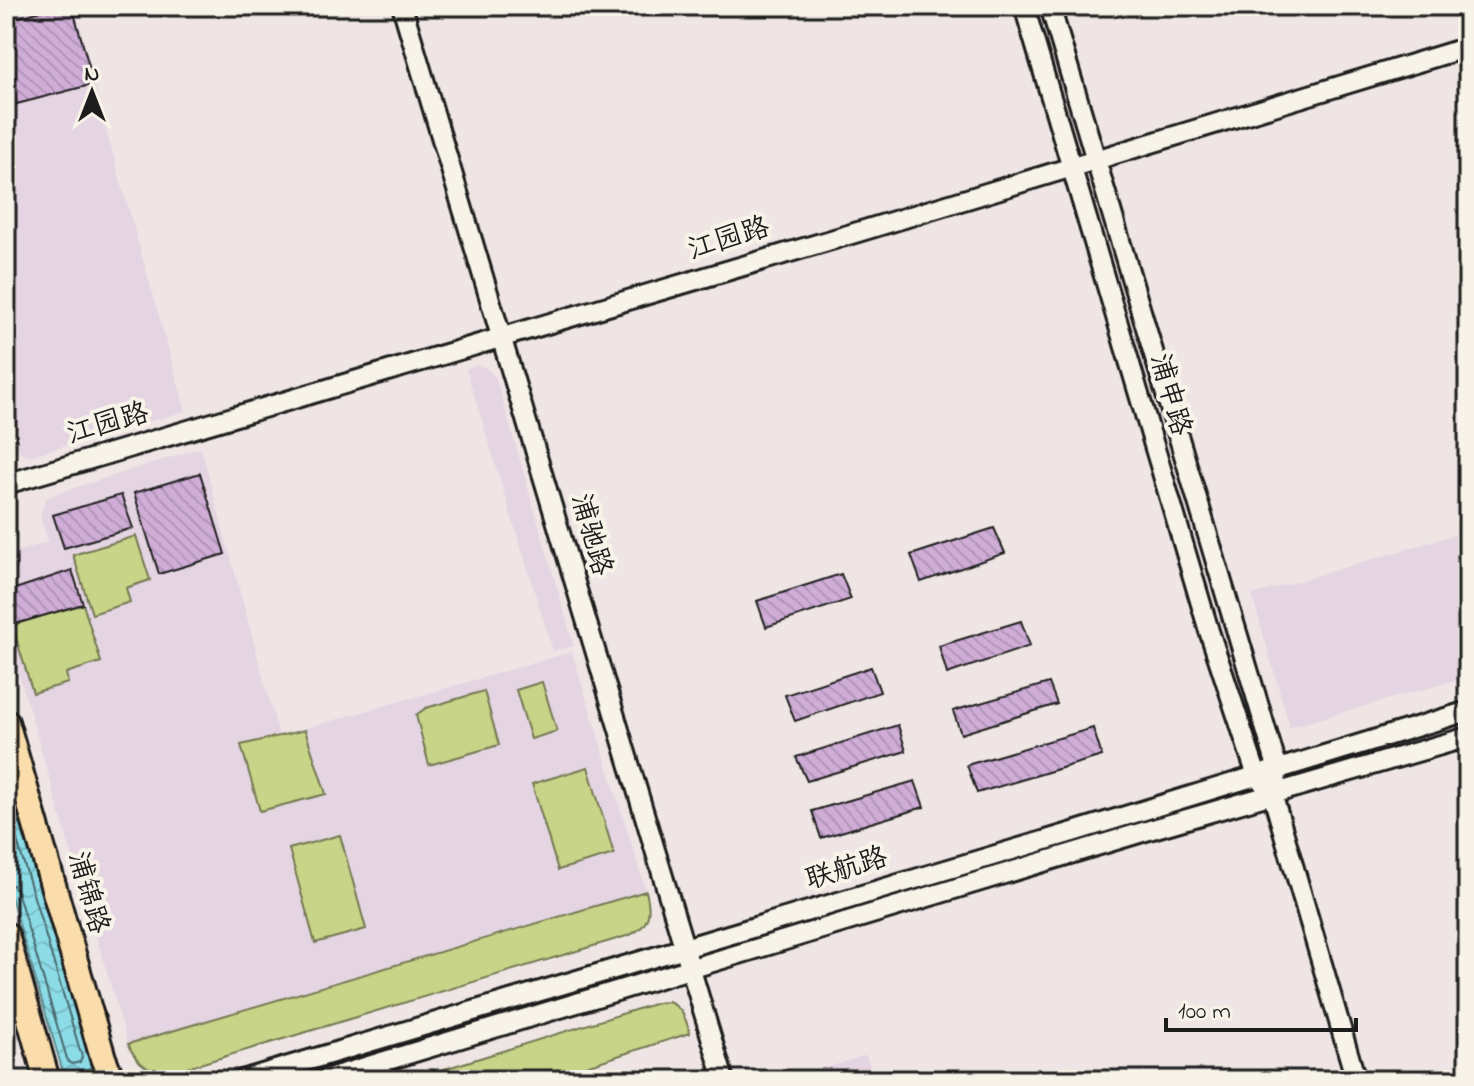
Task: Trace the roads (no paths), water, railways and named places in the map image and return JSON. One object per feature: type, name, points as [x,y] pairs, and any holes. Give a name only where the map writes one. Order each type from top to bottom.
[{"type":"main road","name":"浦锦路","points":[[6,722],[112,1080]]},
{"type":"main road","points":[[6,935],[47,1080]]},
{"type":"street","name":"浦驰路","points":[[402,6],[724,1080]]},
{"type":"street","name":"浦申路","points":[[1024,6],[1209,631],[1257,776],[1272,793],[1356,1080]]},
{"type":"street","name":"浦申路","points":[[1050,6],[1278,770]]},
{"type":"street","name":"江园路","points":[[6,484],[1468,47]]},
{"type":"street","name":"联航路","points":[[242,1080],[1468,711]]},
{"type":"street","name":"联航路","points":[[322,1080],[1272,793],[1468,737]]},
{"type":"street","points":[[1272,793],[1278,770]]},
{"type":"water","points":[[6,776],[93,1067],[64,1075],[6,880]]}]
